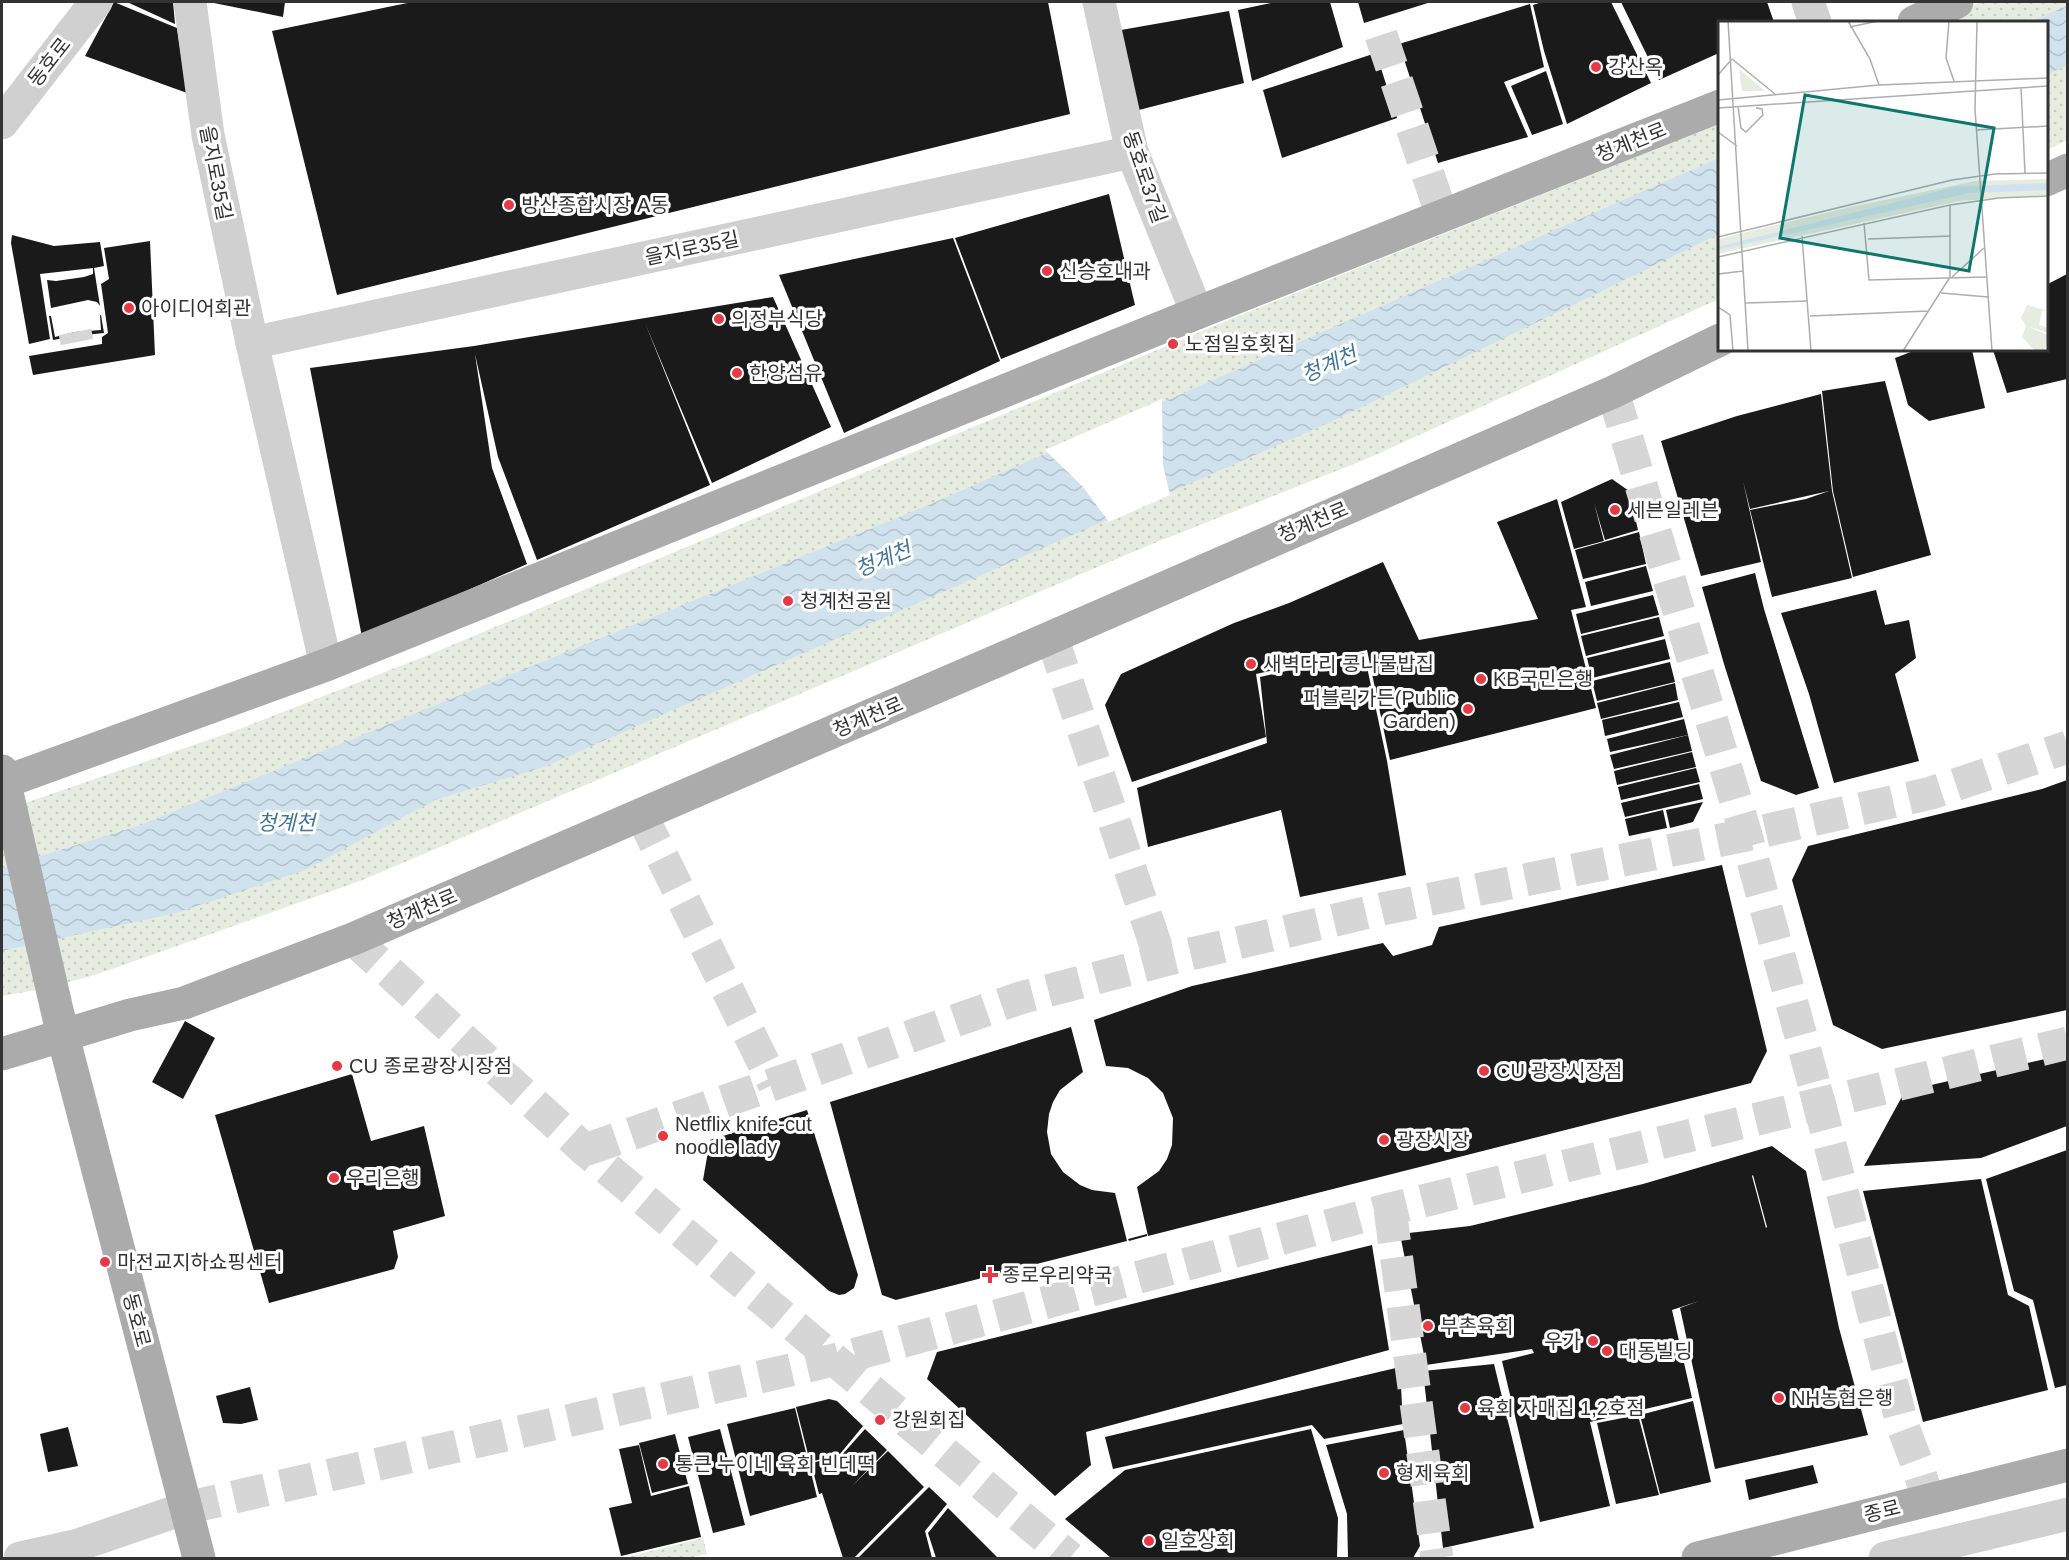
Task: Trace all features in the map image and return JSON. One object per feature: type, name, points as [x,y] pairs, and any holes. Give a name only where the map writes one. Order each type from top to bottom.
[{"type":"main road","points":[[1916,21],[1957,2]]},
{"type":"main road","name":"청계천로","points":[[5,787],[326,665],[1197,313],[1718,106]]},
{"type":"main road","points":[[2048,179],[2067,170]]},
{"type":"main road","name":"청계천로","points":[[2,1054],[60,1024],[130,1015],[184,1003],[353,939],[1603,396],[1718,340]]},
{"type":"main road","name":"동호로","points":[[5,787],[60,1024],[199,1558]]},
{"type":"main road","name":"종로","points":[[1698,1558],[2067,1465]]},
{"type":"street","name":"동호로","points":[[2,123],[96,2]]},
{"type":"street","name":"을지로35길","points":[[190,2],[208,135],[252,344],[326,665]]},
{"type":"street","name":"동호로37길","points":[[1099,2],[1132,152],[1197,313]]},
{"type":"street","points":[[1808,2],[1815,21]]},
{"type":"street","name":"을지로35길","points":[[252,344],[1132,152]]},
{"type":"street","points":[[20,1558],[78,1545],[186,1508]]},
{"type":"street","points":[[1885,1558],[2067,1514]]},
{"type":"shaded area","points":[[1981,2],[2067,2],[2067,140],[2048,150],[2048,21],[1937,21]]},
{"type":"shaded area","name":"청계천공원","points":[[1718,120],[1718,299],[1364,460],[1147,546],[360,881],[95,975],[42,989],[2,996],[2,811],[237,730],[426,656],[1236,317],[1631,159]]},
{"type":"shaded area","points":[[703,1538],[707,1554],[688,1558],[624,1558]]},
{"type":"water","points":[[2067,6],[2067,65],[2048,74],[2048,21],[2031,21]]},
{"type":"water","name":"청계천","points":[[1718,158],[1718,234],[1337,419],[546,766],[435,800],[305,870],[176,913],[2,951],[2,868],[138,826],[924,507]]},
{"type":"pier","points":[[1162,399],[1163,465],[1170,495],[1109,522],[1083,487],[1045,450]]},
{"type":"building","points":[[114,2],[177,28],[187,93],[85,56]]},
{"type":"building","points":[[127,2],[173,2],[175,24]]},
{"type":"building","points":[[209,2],[285,2],[283,17]]},
{"type":"building","name":"방산종합시장 A동","points":[[412,2],[1048,2],[1070,114],[337,295],[272,31]]},
{"type":"building","points":[[1276,2],[1330,2],[1343,47],[1252,81],[1238,10]]},
{"type":"building","points":[[1358,2],[1431,2],[1364,23]]},
{"type":"building","name":"강산옥","points":[[1542,2],[1611,2],[1651,83],[1567,124],[1544,51],[1533,5]]},
{"type":"building","points":[[1621,2],[1767,2],[1774,21],[1718,21],[1718,53],[1659,80]]},
{"type":"building","points":[[1530,4],[1544,67],[1504,82],[1528,137],[1438,163],[1399,44]]},
{"type":"building","points":[[1229,11],[1244,83],[1135,111],[1121,30]]},
{"type":"building","points":[[1376,53],[1397,118],[1282,158],[1263,90]]},
{"type":"building","points":[[1546,71],[1563,124],[1532,135],[1511,86]]},
{"type":"building","name":"신승호내과","points":[[1109,194],[1135,305],[1001,359],[955,238]]},
{"type":"building","points":[[12,235],[54,246],[100,242],[104,266],[94,268],[100,306],[97,302],[88,300],[51,308],[47,280],[84,277],[93,274],[93,268],[40,274],[50,339],[29,344],[11,243]]},
{"type":"building","points":[[953,238],[1000,361],[844,433],[779,275]]},
{"type":"building","name":"아이디어회관","points":[[150,241],[155,355],[33,375],[29,356],[102,344],[102,337],[108,333],[101,284],[109,279],[104,248]]},
{"type":"building","points":[[2067,274],[2067,379],[2007,393],[1993,351],[2048,351],[2048,284]]},
{"type":"building","points":[[773,297],[831,427],[712,483],[645,323],[710,485],[537,560],[498,457],[475,354],[492,468],[527,564],[362,637],[310,368],[474,346]]},
{"type":"building","points":[[100,315],[104,333],[85,335],[85,338],[73,341],[69,337],[53,340],[49,316],[51,316],[55,337],[75,332],[101,330]]},
{"type":"building","points":[[1913,351],[1972,351],[1985,408],[1929,421],[1908,405],[1895,358]]},
{"type":"building","points":[[1885,381],[1931,555],[1853,577],[1833,491],[1822,391]]},
{"type":"building","points":[[1821,394],[1832,491],[1852,578],[1772,597],[1750,510],[1806,499],[1829,491],[1750,509],[1743,481],[1761,562],[1701,576],[1661,441],[1737,416]]},
{"type":"building","points":[[1612,479],[1629,491],[1638,530],[1605,540],[1594,503],[1604,541],[1574,549],[1561,502]]},
{"type":"building","points":[[1557,499],[1586,607],[1571,610],[1596,708],[1390,760],[1367,650],[1256,674],[1266,737],[1132,782],[1105,705],[1121,674],[1234,623],[1289,603],[1383,562],[1419,640],[1538,619],[1497,522]]},
{"type":"building","points":[[1639,532],[1646,564],[1583,579],[1575,550]]},
{"type":"building","points":[[1646,566],[1653,591],[1591,606],[1585,582]]},
{"type":"building","points":[[1755,573],[1819,788],[1796,795],[1761,781],[1702,587]]},
{"type":"building","points":[[1876,590],[1885,625],[1909,620],[1916,658],[1895,674],[1919,761],[1834,783],[1809,694],[1781,613]]},
{"type":"building","points":[[1653,595],[1659,615],[1581,634],[1576,614]]},
{"type":"building","points":[[1659,617],[1664,636],[1586,656],[1581,636]]},
{"type":"building","points":[[1665,639],[1670,659],[1592,678],[1587,658]]},
{"type":"building","points":[[1364,653],[1387,761],[1406,875],[1300,897],[1281,810],[1148,847],[1137,788],[1267,743],[1260,677]]},
{"type":"building","points":[[1670,662],[1675,682],[1597,701],[1592,681]]},
{"type":"building","points":[[1675,683],[1678,700],[1601,719],[1597,703]]},
{"type":"building","points":[[1679,702],[1683,717],[1605,736],[1602,720]]},
{"type":"building","points":[[1684,719],[1688,735],[1610,752],[1607,739]]},
{"type":"building","points":[[1688,735],[1692,751],[1614,769],[1610,755]]},
{"type":"building","points":[[1692,752],[1696,767],[1617,785],[1614,771]]},
{"type":"building","points":[[1696,768],[1700,782],[1621,800],[1618,787]]},
{"type":"building","points":[[2067,780],[2067,1010],[1882,1049],[1833,1025],[1792,880],[1808,846],[2042,789]]},
{"type":"building","points":[[1699,784],[1703,799],[1625,817],[1621,803]]},
{"type":"building","points":[[1703,802],[1693,822],[1670,828],[1666,810]]},
{"type":"building","points":[[1663,810],[1667,828],[1629,836],[1625,819]]},
{"type":"building","points":[[1722,865],[1767,1051],[1751,1083],[1148,1236],[1137,1187],[1159,1171],[1167,1159],[1172,1145],[1173,1118],[1163,1093],[1148,1078],[1128,1068],[1106,1066],[1094,1020],[1192,986],[1383,943],[1393,956],[1432,945],[1439,927]]},
{"type":"building","points":[[185,1021],[215,1038],[183,1099],[152,1082]]},
{"type":"building","points":[[1071,1027],[1083,1072],[1060,1090],[1053,1102],[1047,1132],[1051,1154],[1063,1172],[1080,1185],[1092,1190],[1115,1193],[1127,1241],[896,1300],[882,1295],[830,1102]]},
{"type":"building","points":[[2067,1054],[2067,1126],[1981,1158],[1864,1166],[1905,1091]]},
{"type":"building","name":"우리은행","points":[[352,1074],[371,1141],[424,1126],[445,1216],[393,1231],[398,1257],[394,1269],[269,1303],[215,1115]]},
{"type":"building","points":[[807,1110],[858,1275],[854,1288],[845,1294],[839,1295],[829,1291],[703,1180],[710,1140]]},
{"type":"building","points":[[1772,1146],[1806,1171],[1839,1328],[1868,1435],[1715,1469],[1680,1308],[1699,1301],[1672,1310],[1692,1398],[1590,1422],[1610,1506],[1540,1522],[1502,1361],[1534,1353],[1532,1349],[1426,1365],[1400,1234],[1470,1226],[1643,1184]],"holes":[[[1753,1175],[1767,1227],[1766,1228]]]},
{"type":"building","points":[[2067,1150],[2067,1385],[2055,1388],[2033,1300],[2014,1291],[1986,1179]]},
{"type":"building","points":[[1981,1179],[2008,1295],[2029,1306],[2048,1390],[1923,1422],[1863,1191]]},
{"type":"building","points":[[1147,1234],[1147,1236],[1129,1241],[1128,1239]]},
{"type":"building","points":[[1372,1245],[1389,1350],[1086,1432],[1091,1465],[1055,1496],[927,1379],[937,1352]]},
{"type":"building","points":[[1494,1364],[1534,1528],[1443,1548],[1423,1371]]},
{"type":"building","points":[[1400,1367],[1403,1424],[1324,1439],[1312,1425],[1113,1469],[1105,1437]]},
{"type":"building","points":[[250,1387],[258,1420],[241,1424],[223,1423],[216,1396]]},
{"type":"building","points":[[829,1399],[837,1401],[863,1426],[840,1454],[810,1462],[796,1407]]},
{"type":"building","points":[[1693,1401],[1711,1482],[1660,1494],[1640,1415]]},
{"type":"building","points":[[795,1408],[817,1497],[750,1516],[727,1424]]},
{"type":"building","points":[[1638,1415],[1659,1495],[1616,1504],[1597,1423]]},
{"type":"building","points":[[68,1427],[78,1466],[48,1472],[40,1434]]},
{"type":"building","points":[[720,1429],[745,1525],[713,1533],[688,1437]]},
{"type":"building","points":[[865,1429],[887,1450],[852,1486],[888,1451],[924,1487],[854,1558],[843,1558],[822,1493],[819,1494],[811,1463],[841,1456]]},
{"type":"building","points":[[1311,1429],[1338,1518],[1337,1558],[1111,1558],[1065,1519],[1125,1470]]},
{"type":"building","points":[[1404,1430],[1420,1546],[1413,1558],[1348,1558],[1347,1514],[1326,1445]]},
{"type":"building","name":"통큰 누이네 육회 빈데떡","points":[[675,1434],[688,1484],[652,1493],[639,1443]]},
{"type":"building","points":[[639,1445],[651,1496],[689,1486],[701,1537],[621,1556],[609,1508],[632,1503],[619,1449]]},
{"type":"building","points":[[1813,1465],[1818,1483],[1749,1500],[1745,1480]]},
{"type":"building","points":[[929,1487],[947,1504],[925,1531],[932,1558],[858,1558]]},
{"type":"building","points":[[948,1508],[998,1558],[936,1558],[928,1533]]},
{"type":"tunnel","points":[[1381,35],[1442,216]]},
{"type":"tunnel","points":[[75,332],[77,342]]},
{"type":"tunnel","points":[[1613,392],[1746,835],[1819,1102],[1903,1427],[1928,1499]]},
{"type":"tunnel","points":[[1052,637],[1161,961]]},
{"type":"tunnel","points":[[585,1150],[1020,998],[1161,961],[1382,909],[1746,835],[1931,793],[2068,747]]},
{"type":"tunnel","points":[[641,814],[774,1084]]},
{"type":"tunnel","points":[[353,939],[585,1150],[1070,1558]]},
{"type":"tunnel","points":[[186,1508],[834,1360],[1390,1209],[2068,1043]]},
{"type":"tunnel","points":[[1390,1209],[1437,1558]]},
{"type":"place","name":"강산옥","points":[[1596,67]]},
{"type":"place","name":"방산종합시장 A동","points":[[509,205]]},
{"type":"place","name":"신승호내과","points":[[1047,271]]},
{"type":"place","name":"아이디어회관","points":[[129,308]]},
{"type":"place","name":"의정부식당","points":[[719,319]]},
{"type":"place","name":"노점일호횟집","points":[[1173,344]]},
{"type":"place","name":"한양섬유","points":[[737,373]]},
{"type":"place","name":"세븐일레븐","points":[[1615,510]]},
{"type":"place","name":"청계천공원","points":[[788,601]]},
{"type":"place","name":"새벽다리 콩나물밥집","points":[[1251,664]]},
{"type":"place","name":"KB국민은행","points":[[1481,679]]},
{"type":"place","name":"퍼블릭가든(Public Garden)","points":[[1468,709]]},
{"type":"place","name":"CU 종로광장시장점","points":[[337,1066]]},
{"type":"place","name":"CU 광장시장점","points":[[1484,1071]]},
{"type":"place","name":"Netflix knife-cut noodle lady","points":[[663,1136]]},
{"type":"place","name":"광장시장","points":[[1384,1140]]},
{"type":"place","name":"우리은행","points":[[334,1178]]},
{"type":"place","name":"마전교지하쇼핑센터","points":[[105,1262]]},
{"type":"place","name":"종로우리약국","points":[[990,1275]]},
{"type":"place","name":"부촌육회","points":[[1428,1326]]},
{"type":"place","name":"우가","points":[[1593,1341]]},
{"type":"place","name":"대동빌딩","points":[[1607,1351]]},
{"type":"place","name":"NH농협은행","points":[[1779,1398]]},
{"type":"place","name":"육회 자매집 1,2호점","points":[[1465,1408]]},
{"type":"place","name":"강원회집","points":[[880,1420]]},
{"type":"place","name":"통큰 누이네 육회 빈데떡","points":[[663,1464]]},
{"type":"place","name":"형제육회","points":[[1384,1473]]},
{"type":"place","name":"일호상회","points":[[1149,1541]]}]
